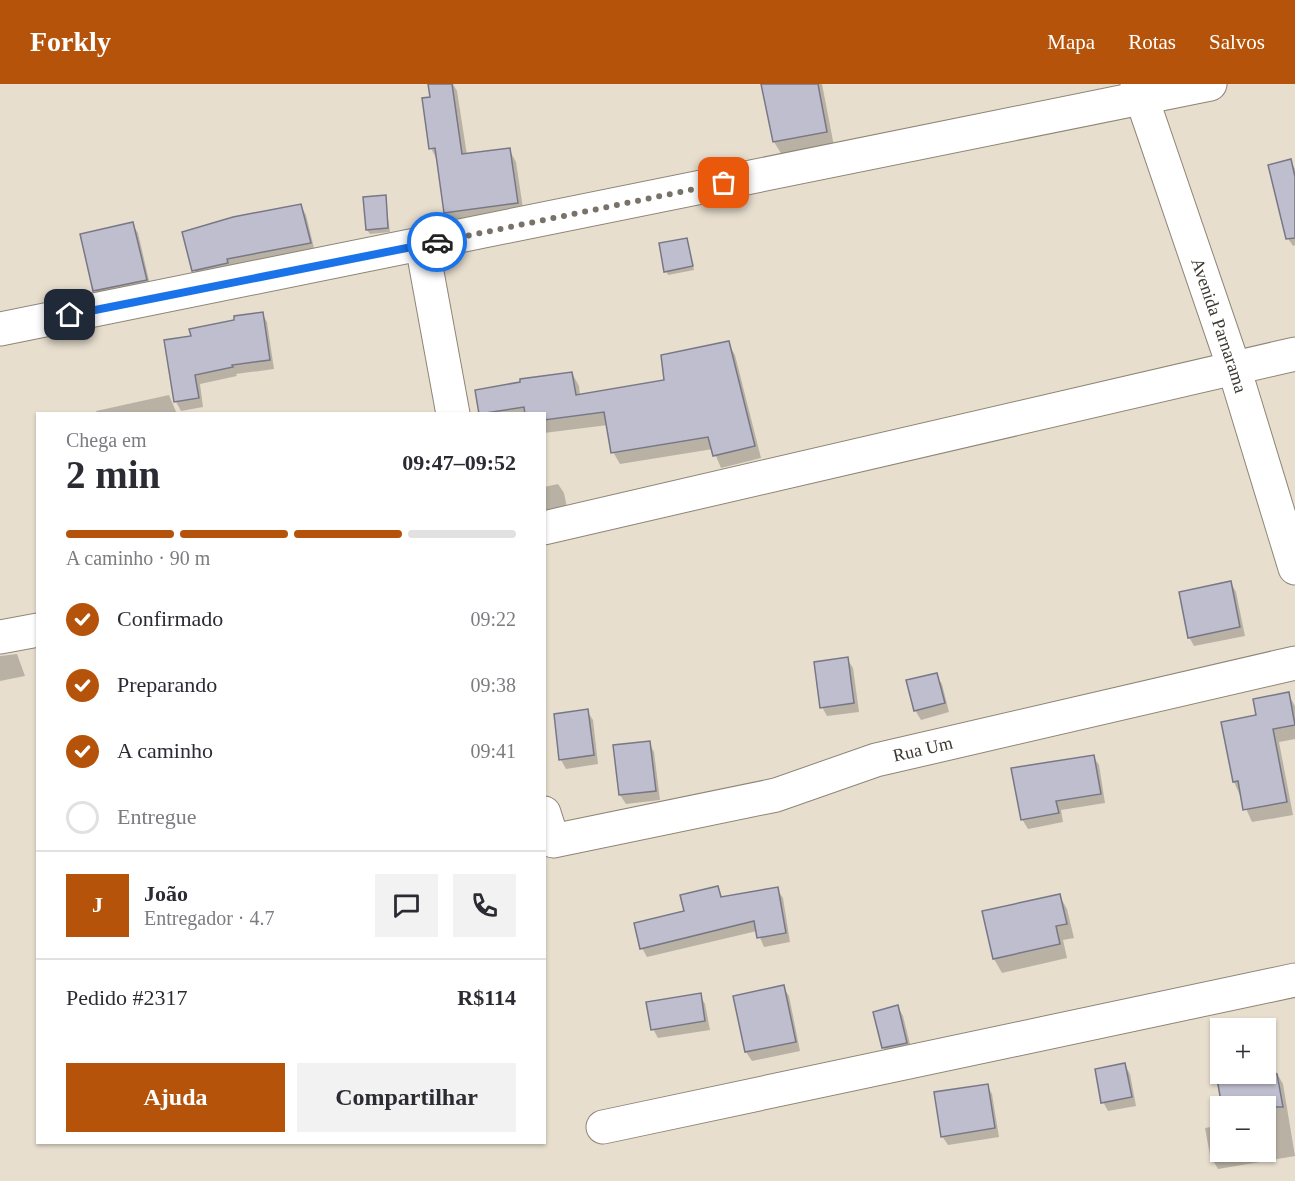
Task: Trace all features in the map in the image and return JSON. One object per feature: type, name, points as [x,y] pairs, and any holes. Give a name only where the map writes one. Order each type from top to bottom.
[{"type":"street","points":[[0,329],[422,245],[1139,91],[1210,84]]},
{"type":"street","name":"Avenida Parnarama","points":[[1139,91],[1234,368],[1295,568]]},
{"type":"street","points":[[422,245],[453,412]]},
{"type":"street","points":[[546,528],[1295,354]]},
{"type":"street","points":[[0,637],[36,630]]},
{"type":"street","name":"Rua Um","points":[[549,827],[777,795],[876,760],[1295,663]]},
{"type":"street","points":[[603,1127],[1295,980]]},
{"type":"building","points":[[428,84],[452,84],[462,154],[510,148],[518,203],[444,213],[435,148],[429,149],[422,98],[430,97]]},
{"type":"building","points":[[761,84],[818,84],[827,132],[773,142]]},
{"type":"building","points":[[1291,159],[1295,177],[1295,238],[1286,239],[1268,165]]},
{"type":"building","points":[[386,195],[388,228],[366,230],[363,197]]},
{"type":"building","points":[[301,204],[311,243],[227,259],[228,263],[192,271],[182,232],[233,217]]},
{"type":"building","points":[[133,222],[147,280],[93,291],[80,234]]},
{"type":"building","points":[[687,238],[693,266],[664,272],[659,243]]},
{"type":"building","points":[[263,312],[270,360],[232,365],[233,367],[195,375],[199,398],[174,402],[164,340],[191,336],[189,329],[234,320],[234,316]]},
{"type":"building","points":[[729,341],[755,446],[713,456],[708,437],[611,453],[604,412],[546,420],[546,412],[525,412],[524,407],[479,412],[475,390],[520,382],[520,379],[572,372],[576,395],[664,380],[661,355]]},
{"type":"building","points":[[1231,581],[1240,627],[1188,638],[1179,592]]},
{"type":"building","points":[[848,657],[854,703],[820,708],[814,662]]},
{"type":"building","points":[[937,673],[945,703],[914,711],[906,680]]},
{"type":"building","points":[[1289,692],[1295,725],[1273,729],[1287,802],[1243,810],[1238,781],[1233,782],[1221,722],[1256,715],[1253,699]]},
{"type":"building","points":[[588,709],[594,755],[559,760],[554,714]]},
{"type":"building","points":[[650,741],[656,791],[619,795],[613,745]]},
{"type":"building","points":[[1094,755],[1101,794],[1056,801],[1059,813],[1021,820],[1011,768]]},
{"type":"building","points":[[718,886],[721,897],[778,887],[786,933],[757,938],[754,921],[640,949],[634,923],[684,911],[680,895]]},
{"type":"building","points":[[1060,894],[1067,924],[1056,926],[1060,944],[993,959],[982,911]]},
{"type":"building","points":[[784,985],[796,1042],[745,1052],[733,996]]},
{"type":"building","points":[[701,993],[705,1021],[651,1030],[646,1002]]},
{"type":"building","points":[[898,1005],[907,1043],[882,1048],[873,1012]]},
{"type":"building","points":[[1125,1063],[1132,1097],[1101,1103],[1095,1069]]},
{"type":"building","points":[[1277,1074],[1283,1107],[1276,1107],[1276,1096],[1220,1096],[1218,1084],[1276,1084]]},
{"type":"building","points":[[988,1084],[995,1128],[941,1137],[934,1092]]},
{"type":"way so far","points":[[437,242],[724,183]]},
{"type":"route","points":[[70,315],[437,242]]}]
